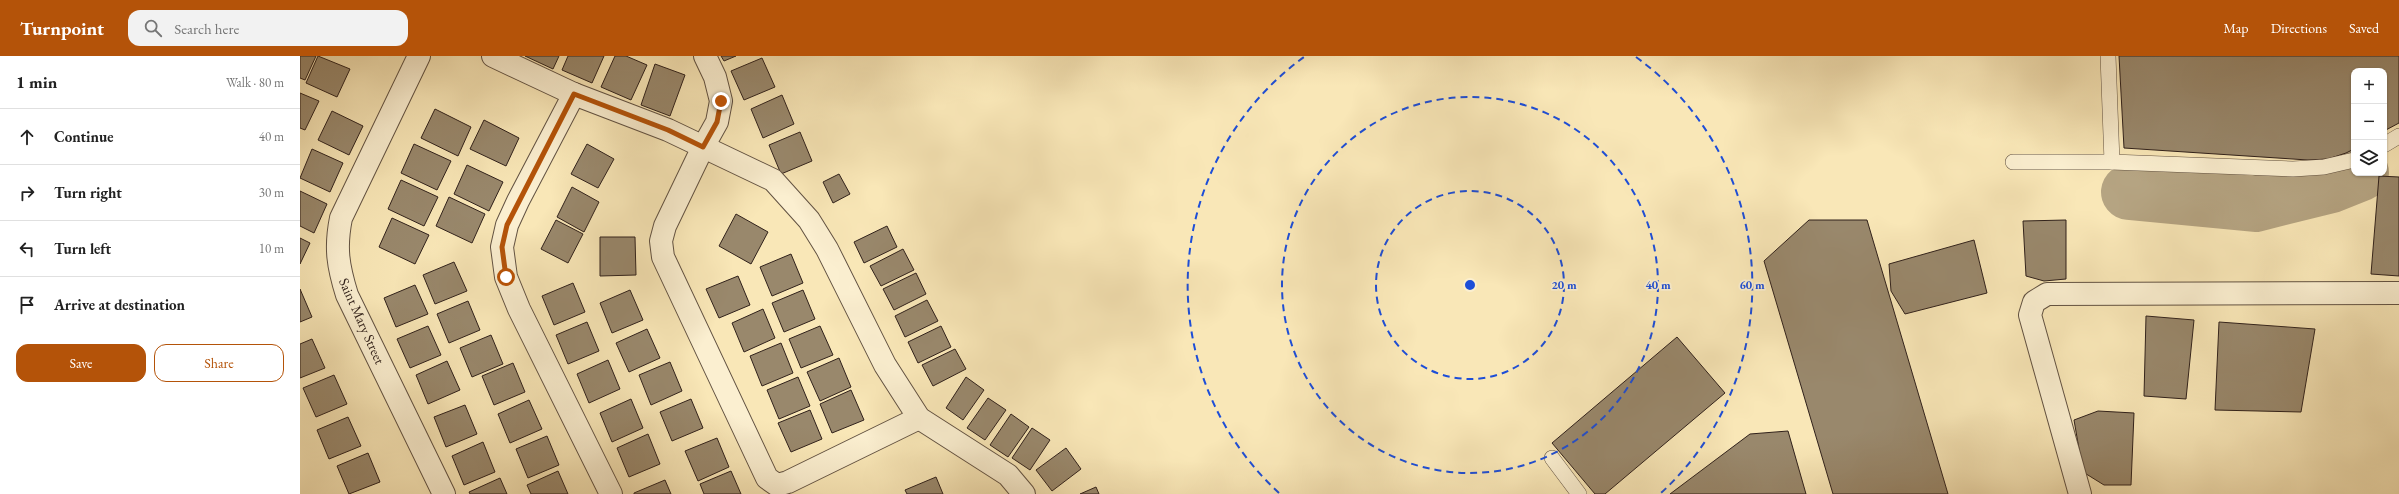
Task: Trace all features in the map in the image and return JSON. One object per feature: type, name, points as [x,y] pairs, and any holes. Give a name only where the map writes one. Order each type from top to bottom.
[{"type":"street","name":"Saint Mary Street","points":[[418,56],[341,218],[337,241],[338,268],[347,295],[444,494]]},
{"type":"street","points":[[493,56],[574,94],[668,130],[773,180],[809,220],[827,249],[885,365],[919,418],[1008,475],[1024,494]]},
{"type":"street","points":[[705,56],[716,77],[721,101],[717,122],[703,147],[665,226],[661,241],[663,257],[767,478],[776,485],[788,482],[919,418]]},
{"type":"street","points":[[574,94],[518,201],[507,225],[502,247],[506,277],[519,309],[611,494]]},
{"type":"street","points":[[2080,494],[2030,314],[2034,302],[2047,294],[2399,293]]},
{"type":"lane","points":[[2108,56],[2112,162]]},
{"type":"lane","points":[[2387,143],[2399,136]]},
{"type":"lane","points":[[2013,162],[2112,162],[2293,169],[2324,167],[2351,161]]},
{"type":"lane","points":[[1552,458],[1579,494]]},
{"type":"building","points":[[300,56],[316,56],[305,80],[300,78]]},
{"type":"building","points":[[318,56],[350,69],[337,97],[306,83]]},
{"type":"building","points":[[525,56],[559,56],[553,69]]},
{"type":"building","points":[[568,56],[604,56],[592,83],[562,70]]},
{"type":"building","points":[[615,56],[626,56],[647,65],[631,100],[601,87]]},
{"type":"building","points":[[721,56],[736,56],[724,61]]},
{"type":"building","points":[[2119,56],[2399,56],[2399,123],[2387,129],[2387,68],[2351,68],[2351,150],[2346,153],[2328,159],[2308,160],[2124,148]]},
{"type":"building","points":[[762,58],[775,87],[744,100],[731,71]]},
{"type":"building","points":[[655,64],[685,75],[670,116],[641,105]]},
{"type":"building","points":[[300,93],[319,101],[305,130],[300,128]]},
{"type":"building","points":[[782,95],[794,124],[763,138],[751,109]]},
{"type":"building","points":[[435,109],[471,127],[458,156],[421,138]]},
{"type":"building","points":[[332,111],[363,126],[349,155],[318,140]]},
{"type":"building","points":[[484,120],[519,138],[506,166],[470,149]]},
{"type":"building","points":[[800,132],[812,161],[781,174],[769,145]]},
{"type":"building","points":[[414,144],[451,161],[437,190],[401,173]]},
{"type":"building","points":[[587,144],[614,159],[598,188],[571,174]]},
{"type":"building","points":[[312,149],[343,163],[330,192],[300,178]]},
{"type":"building","points":[[467,165],[503,182],[489,211],[454,194]]},
{"type":"building","points":[[839,174],[850,194],[833,203],[823,182]]},
{"type":"building","points":[[2379,176],[2399,177],[2399,276],[2371,274]]},
{"type":"building","points":[[401,180],[438,197],[424,226],[388,209]]},
{"type":"building","points":[[572,187],[599,202],[584,232],[557,217]]},
{"type":"building","points":[[300,191],[327,204],[314,233],[300,226]]},
{"type":"building","points":[[449,197],[485,214],[472,243],[436,226]]},
{"type":"building","points":[[736,214],[768,232],[751,264],[719,246]]},
{"type":"building","points":[[392,218],[429,235],[415,264],[379,247]]},
{"type":"building","points":[[556,220],[583,234],[568,263],[541,249]]},
{"type":"building","points":[[1809,220],[1867,220],[1948,494],[1833,494],[1764,261]]},
{"type":"building","points":[[2066,220],[2066,279],[2044,281],[2026,276],[2023,221]]},
{"type":"building","points":[[887,226],[897,247],[864,263],[854,242]]},
{"type":"building","points":[[600,237],[635,237],[636,275],[600,276]]},
{"type":"building","points":[[300,238],[310,243],[300,264]]},
{"type":"building","points":[[1974,240],[1987,293],[1905,314],[1891,291],[1889,264]]},
{"type":"building","points":[[903,249],[914,270],[881,286],[870,266]]},
{"type":"building","points":[[791,254],[803,283],[772,296],[760,267]]},
{"type":"building","points":[[454,262],[467,291],[435,304],[423,275]]},
{"type":"building","points":[[916,273],[926,294],[894,310],[883,289]]},
{"type":"building","points":[[738,276],[750,305],[719,318],[706,289]]},
{"type":"building","points":[[573,283],[585,312],[554,325],[542,296]]},
{"type":"building","points":[[415,285],[428,314],[396,327],[384,298]]},
{"type":"building","points":[[300,289],[312,317],[300,322]]},
{"type":"building","points":[[630,290],[643,320],[612,333],[600,303]]},
{"type":"building","points":[[803,290],[815,319],[784,332],[772,303]]},
{"type":"building","points":[[927,300],[938,321],[905,337],[895,316]]},
{"type":"building","points":[[468,301],[480,330],[449,343],[437,314]]},
{"type":"building","points":[[763,309],[775,338],[744,352],[732,323]]},
{"type":"building","points":[[2146,316],[2194,320],[2186,399],[2144,396]]},
{"type":"building","points":[[587,322],[599,351],[568,364],[556,335]]},
{"type":"building","points":[[2219,322],[2315,329],[2301,412],[2215,410]]},
{"type":"building","points":[[428,326],[441,355],[410,368],[397,339]]},
{"type":"building","points":[[820,326],[833,355],[801,368],[789,339]]},
{"type":"building","points":[[941,326],[951,347],[918,363],[908,342]]},
{"type":"building","points":[[647,329],[660,358],[629,372],[616,343]]},
{"type":"building","points":[[491,335],[503,364],[472,377],[460,348]]},
{"type":"building","points":[[1677,337],[1725,393],[1605,494],[1595,494],[1552,443]]},
{"type":"building","points":[[312,339],[325,368],[300,378],[300,344]]},
{"type":"building","points":[[781,343],[793,373],[762,386],[750,356]]},
{"type":"building","points":[[955,349],[966,369],[933,386],[922,365]]},
{"type":"building","points":[[839,358],[851,387],[820,401],[807,372]]},
{"type":"building","points":[[608,360],[620,389],[589,403],[577,374]]},
{"type":"building","points":[[447,361],[460,390],[428,404],[416,375]]},
{"type":"building","points":[[670,362],[682,391],[651,405],[639,375]]},
{"type":"building","points":[[513,363],[525,392],[494,405],[482,376]]},
{"type":"building","points":[[334,375],[347,404],[316,417],[303,388]]},
{"type":"building","points":[[798,377],[810,406],[779,419],[767,390]]},
{"type":"building","points":[[966,377],[984,390],[963,420],[946,408]]},
{"type":"building","points":[[851,390],[864,420],[832,433],[820,404]]},
{"type":"building","points":[[988,398],[1006,410],[985,440],[967,428]]},
{"type":"building","points":[[631,399],[643,428],[612,442],[600,413]]},
{"type":"building","points":[[691,399],[703,428],[672,441],[660,412]]},
{"type":"building","points":[[529,400],[542,429],[510,443],[498,414]]},
{"type":"building","points":[[465,405],[477,434],[446,447],[434,417]]},
{"type":"building","points":[[810,410],[822,439],[791,452],[778,423]]},
{"type":"building","points":[[2098,411],[2134,413],[2131,485],[2104,485],[2083,472],[2074,420]]},
{"type":"building","points":[[1011,414],[1029,427],[1008,457],[990,445]]},
{"type":"building","points":[[348,417],[361,446],[329,459],[317,430]]},
{"type":"building","points":[[1032,428],[1050,440],[1030,470],[1012,458]]},
{"type":"building","points":[[1788,431],[1806,494],[1670,494],[1750,434]]},
{"type":"building","points":[[648,434],[660,464],[629,477],[617,448]]},
{"type":"building","points":[[547,436],[559,465],[528,478],[516,449]]},
{"type":"building","points":[[717,438],[729,467],[698,481],[685,451]]},
{"type":"building","points":[[483,442],[495,472],[464,485],[452,456]]},
{"type":"building","points":[[1066,448],[1081,469],[1052,491],[1036,470]]},
{"type":"building","points":[[368,453],[380,482],[349,494],[337,466]]},
{"type":"building","points":[[558,471],[568,494],[531,494],[527,485]]},
{"type":"building","points":[[731,471],[741,494],[704,494],[700,484]]},
{"type":"building","points":[[936,477],[943,494],[907,494],[905,490]]},
{"type":"building","points":[[500,478],[507,494],[470,494],[469,492]]},
{"type":"building","points":[[665,480],[671,494],[634,494],[634,493]]},
{"type":"building","points":[[1096,487],[1099,494],[1080,494]]},
{"type":"waterway","points":[[2129,192],[2255,204],[2331,185],[2354,176]]},
{"type":"route","points":[[506,277],[502,247],[507,225],[574,94],[668,130],[703,147],[717,122],[721,101]]}]
